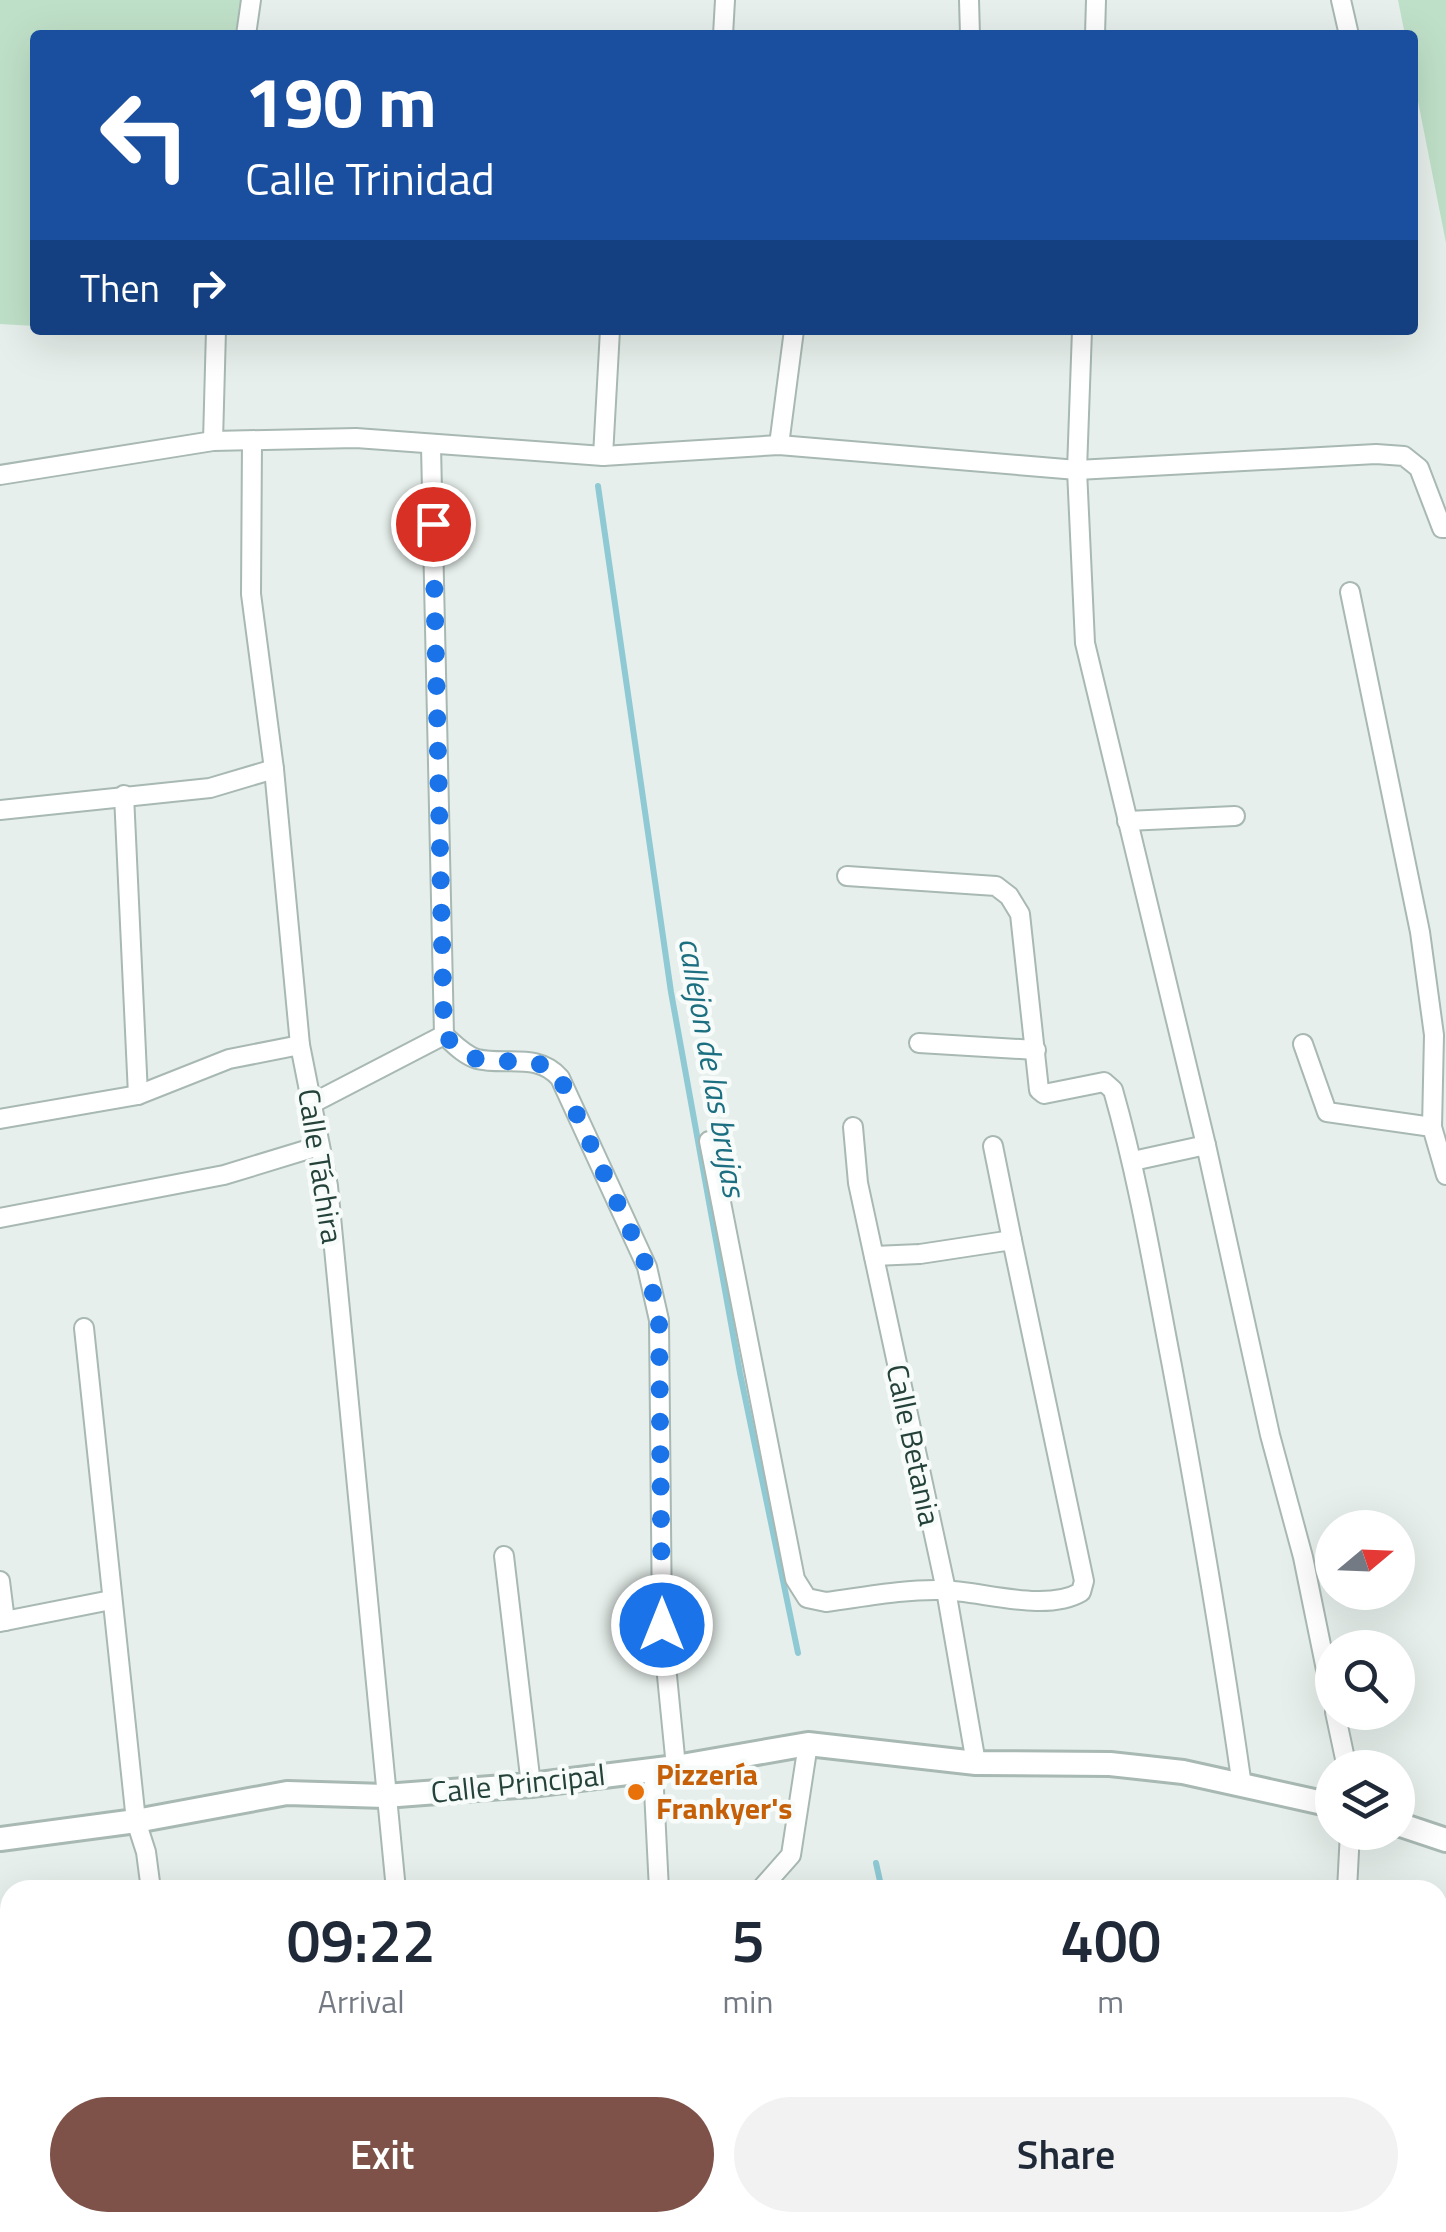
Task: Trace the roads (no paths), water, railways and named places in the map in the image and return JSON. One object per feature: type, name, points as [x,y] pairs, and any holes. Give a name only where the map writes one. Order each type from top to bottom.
[{"type":"street","points":[[247,30],[251,0]]},
{"type":"street","points":[[723,30],[725,0]]},
{"type":"street","points":[[970,0],[970,30]]},
{"type":"street","points":[[1095,30],[1096,0]]},
{"type":"street","points":[[1342,0],[1348,30]]},
{"type":"street","points":[[212,441],[216,335]]},
{"type":"street","points":[[603,456],[610,335]]},
{"type":"street","points":[[779,445],[793,335]]},
{"type":"street","points":[[1082,335],[1077,470],[1085,644],[1318,1630]]},
{"type":"street","points":[[0,476],[212,441],[356,438],[603,456],[779,445],[1077,470],[1376,454],[1404,456],[1419,468],[1445,533]]},
{"type":"street","name":"Calle Táchira","points":[[252,442],[251,594],[274,769],[300,1045],[328,1186],[395,1880]]},
{"type":"street","points":[[432,446],[444,1035],[459,1050],[476,1058],[537,1062],[551,1067],[560,1078],[647,1267],[659,1320],[664,1768],[658,1880]]},
{"type":"street","points":[[1350,592],[1420,932],[1434,1035],[1432,1127],[1446,1174]]},
{"type":"street","points":[[0,810],[210,788],[274,769]]},
{"type":"street","points":[[124,795],[138,1095]]},
{"type":"street","points":[[1127,821],[1235,816]]},
{"type":"street","points":[[847,876],[996,886],[1010,896],[1020,914],[1041,1093],[1110,1084],[1133,1160],[1213,1589],[1242,1786]]},
{"type":"street","points":[[312,1102],[444,1035]]},
{"type":"street","points":[[920,1043],[1036,1050]]},
{"type":"street","points":[[1303,1044],[1328,1112],[1432,1127]]},
{"type":"street","points":[[0,1120],[138,1095],[229,1059],[300,1045]]},
{"type":"street","name":"Calle Betania","points":[[854,1127],[858,1183],[946,1590],[976,1762]]},
{"type":"street","points":[[710,1142],[796,1579],[806,1598],[826,1602],[946,1590],[1001,1598],[1068,1599],[1081,1592],[1084,1581],[992,1146]]},
{"type":"street","points":[[1133,1160],[1206,1145]]},
{"type":"street","points":[[0,1218],[224,1175],[319,1146]]},
{"type":"street","points":[[874,1256],[920,1254],[1012,1240]]},
{"type":"street","points":[[84,1328],[136,1821],[150,1880]]},
{"type":"street","points":[[504,1556],[531,1786]]},
{"type":"street","points":[[0,1581],[3,1621],[111,1600]]},
{"type":"street","points":[[769,1880],[791,1855],[808,1744]]},
{"type":"street","name":"Calle Principal","points":[[0,1840],[288,1794],[385,1796],[531,1786],[808,1744],[976,1762],[1110,1764],[1183,1772],[1315,1801]]},
{"type":"street","points":[[1415,1830],[1446,1840]]},
{"type":"street","points":[[1347,1880],[1349,1850]]},
{"type":"waterway","name":"callejon de las brujas","points":[[598,486],[671,992],[740,1373],[798,1653]]},
{"type":"waterway","name":"callejon de las brujas","points":[[876,1863],[880,1880]]},
{"type":"place","name":"Pizzería Frankyer's","points":[[636,1792]]}]
